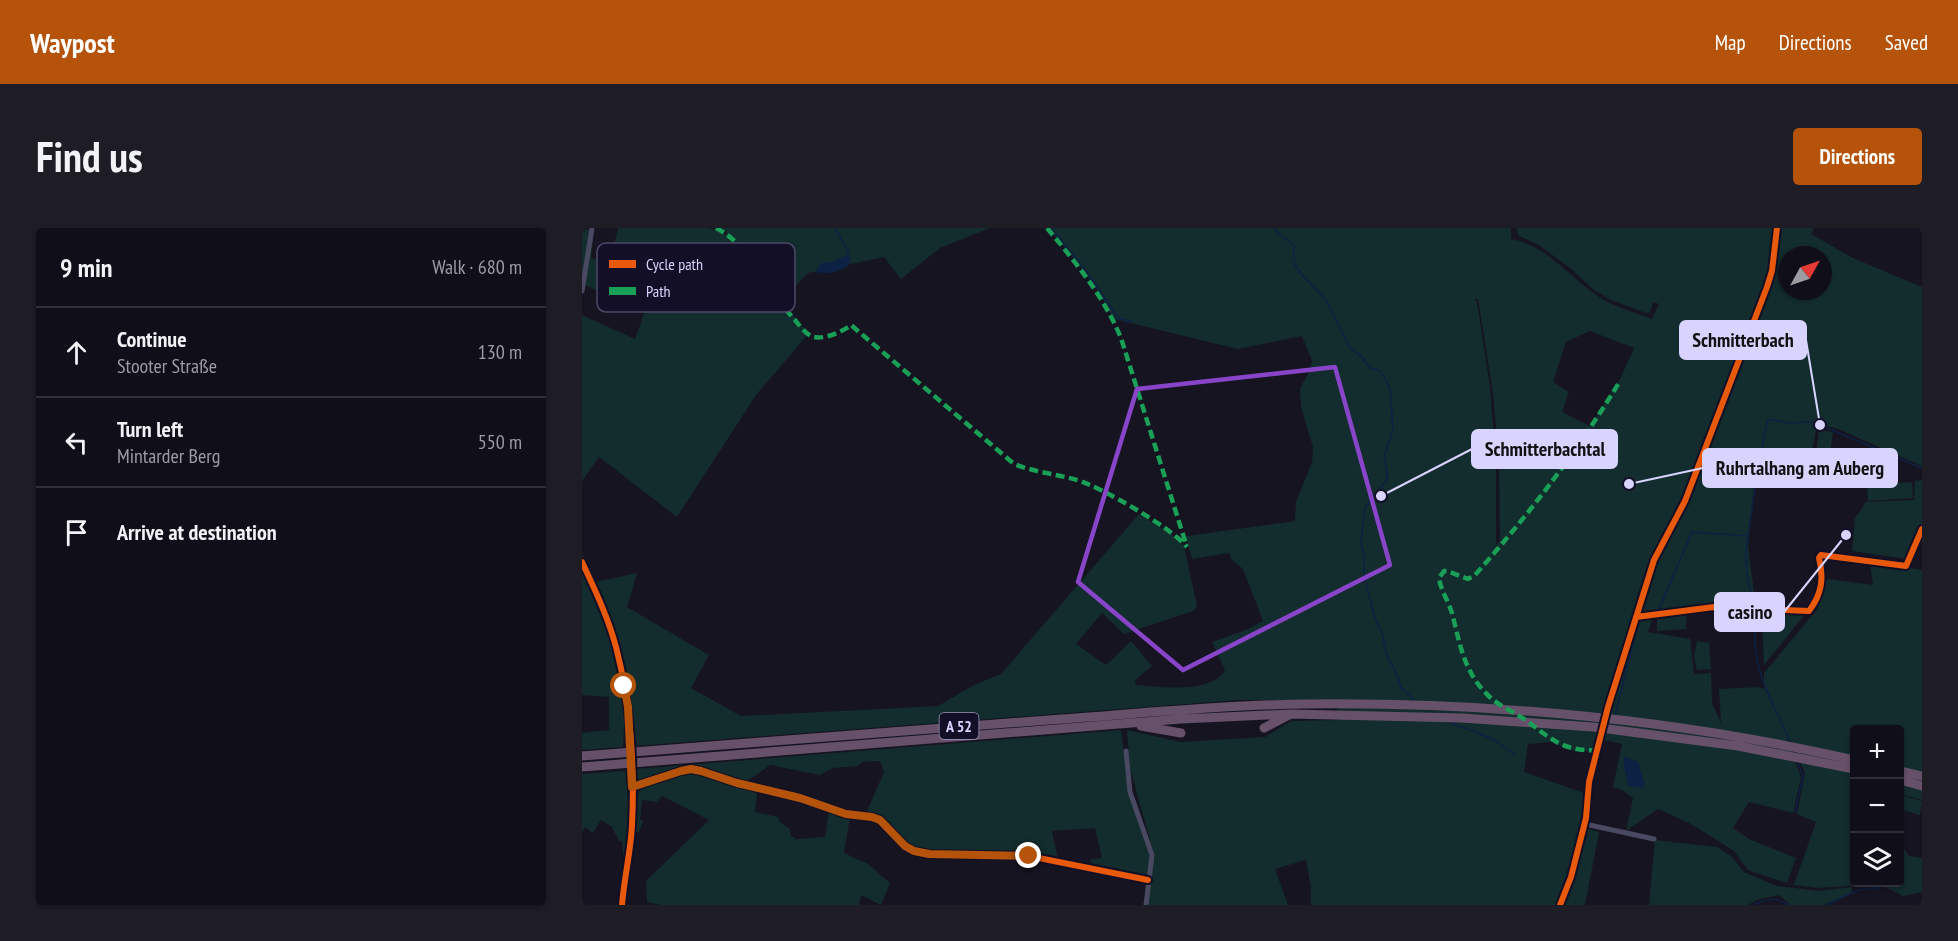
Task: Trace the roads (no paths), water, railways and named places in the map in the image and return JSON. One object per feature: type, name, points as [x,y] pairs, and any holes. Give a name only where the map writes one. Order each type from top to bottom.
[{"type":"highway","name":"A 52","points":[[582,756],[1159,711],[1255,706],[1593,727],[1738,746],[1850,768]]},
{"type":"highway","name":"A 52","points":[[582,767],[1126,723],[1446,706],[1591,716],[1730,735],[1850,759]]},
{"type":"highway","points":[[1264,728],[1291,714]]},
{"type":"highway","points":[[1126,723],[1181,733]]},
{"type":"highway","points":[[1904,772],[1922,776]]},
{"type":"highway","points":[[1904,781],[1922,786]]},
{"type":"street","points":[[582,291],[592,228]]},
{"type":"street","points":[[582,562],[604,610],[616,646],[628,707],[632,825],[622,905]]},
{"type":"street","points":[[1126,751],[1130,792],[1152,855],[1146,905]]},
{"type":"street","points":[[632,787],[691,769],[800,798],[846,814],[872,817],[880,820],[905,846],[914,851],[929,854],[1029,856],[1148,880]]},
{"type":"street","points":[[1560,905],[1571,877],[1585,824],[1588,789]]},
{"type":"street","points":[[1585,824],[1654,838]]},
{"type":"water","points":[[845,256],[851,258],[850,264],[843,269],[830,273],[817,272],[816,270],[822,263],[832,262]]},
{"type":"water","points":[[1625,757],[1638,762],[1645,785],[1642,788],[1628,786],[1623,759]]},
{"type":"waterway","points":[[835,228],[848,252],[848,257]]},
{"type":"waterway","points":[[1051,228],[1085,269],[1118,318],[1133,322]]},
{"type":"waterway","points":[[1273,228],[1294,246],[1294,260],[1297,269],[1326,300],[1350,348],[1362,357],[1370,368],[1381,371],[1390,389],[1393,430],[1384,457],[1388,478],[1365,508],[1361,542],[1364,575],[1386,653],[1401,688],[1415,701]]},
{"type":"waterway","points":[[1659,609],[1692,532],[1748,536],[1768,419],[1787,423],[1812,422]]},
{"type":"waterway","points":[[1820,425],[1922,468]]},
{"type":"waterway","points":[[1748,537],[1747,572],[1757,606]]},
{"type":"waterway","points":[[1759,613],[1755,630],[1758,664],[1790,742]]},
{"type":"waterway","points":[[1615,716],[1639,621],[1655,618]]},
{"type":"waterway","points":[[1449,722],[1493,739],[1515,755]]},
{"type":"waterway","points":[[1795,812],[1803,776],[1797,760]]},
{"type":"waterway","points":[[1826,905],[1858,891],[1879,888]]},
{"type":"waterway","points":[[1753,905],[1771,899],[1789,905]]},
{"type":"place","name":"Schmitterbach","points":[[1820,425]]},
{"type":"place","name":"Ruhrtalhang am Auberg","points":[[1629,484]]},
{"type":"place","name":"Schmitterbachtal","points":[[1381,496]]},
{"type":"place","name":"casino","points":[[1846,535]]}]
